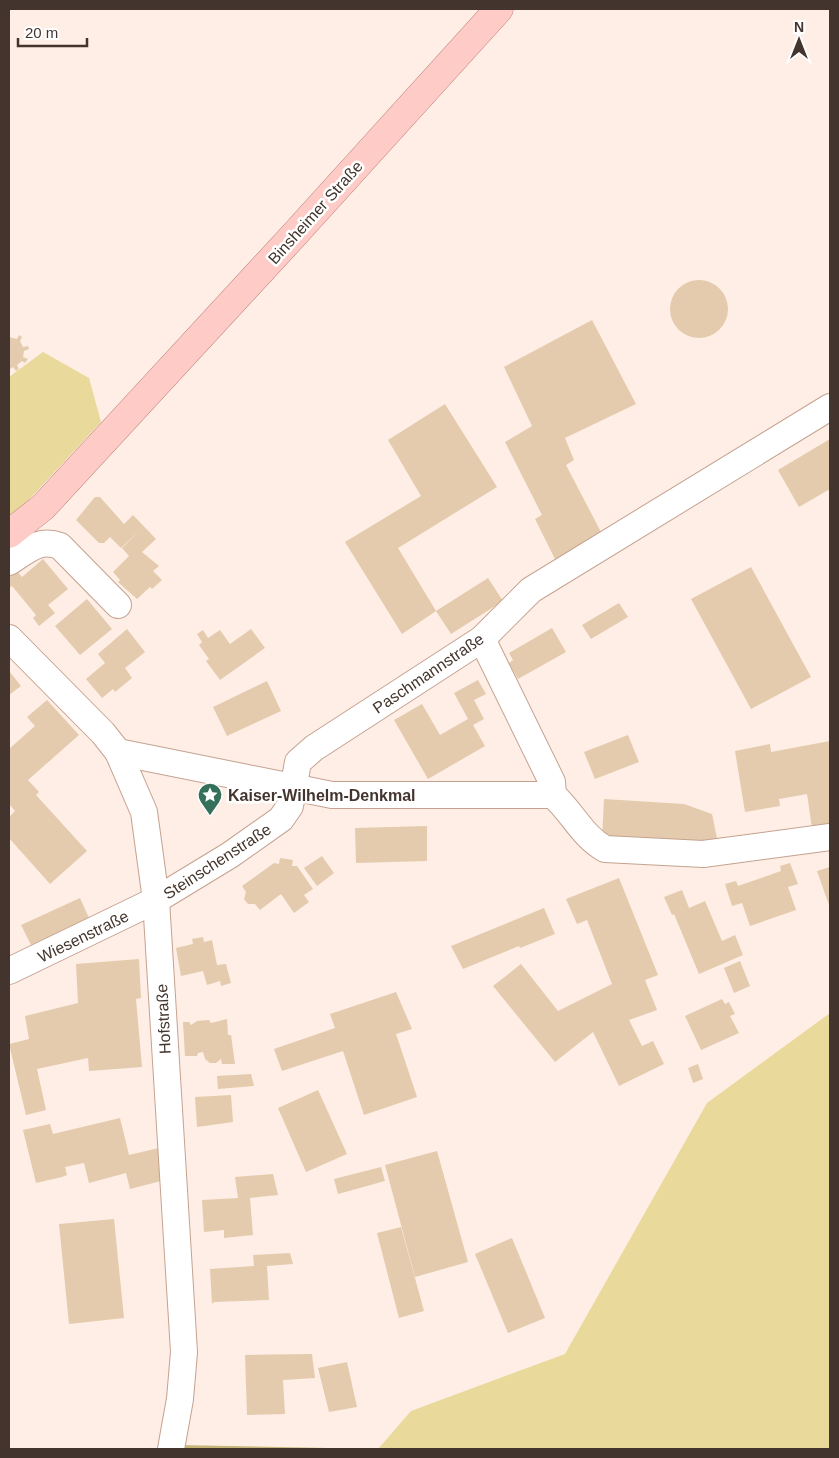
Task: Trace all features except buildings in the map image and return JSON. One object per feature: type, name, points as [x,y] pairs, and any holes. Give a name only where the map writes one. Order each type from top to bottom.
[{"type":"main road","name":"Binsheimer Straße","points":[[9,534],[43,507],[499,9]]},
{"type":"street","name":"Paschmannstraße","points":[[293,788],[298,762],[314,748],[482,639],[531,590],[830,407]]},
{"type":"street","points":[[9,562],[38,544],[47,541],[60,546],[118,605]]},
{"type":"street","name":"Hofstraße","points":[[9,638],[103,733],[118,752],[144,812],[156,900],[184,1352],[180,1399],[171,1449]]},
{"type":"street","points":[[482,639],[552,782],[553,795]]},
{"type":"street","points":[[118,752],[293,788],[341,795],[553,795],[566,807],[593,843],[605,849],[702,854],[830,837]]},
{"type":"street","name":"Steinschenstraße","points":[[156,900],[230,855],[281,819],[290,806],[293,788]]},
{"type":"street","name":"Wiesenstraße","points":[[9,971],[156,900]]},
{"type":"shaded area","points":[[43,352],[89,378],[101,422],[23,506],[9,515],[9,377]]},
{"type":"shaded area","points":[[830,1013],[830,1449],[378,1449],[411,1411],[565,1354],[707,1103]]},
{"type":"shaded area","points":[[176,1445],[378,1449],[175,1449]]},
{"type":"place","name":"Kaiser-Wilhelm-Denkmal","points":[[210,816]]}]
